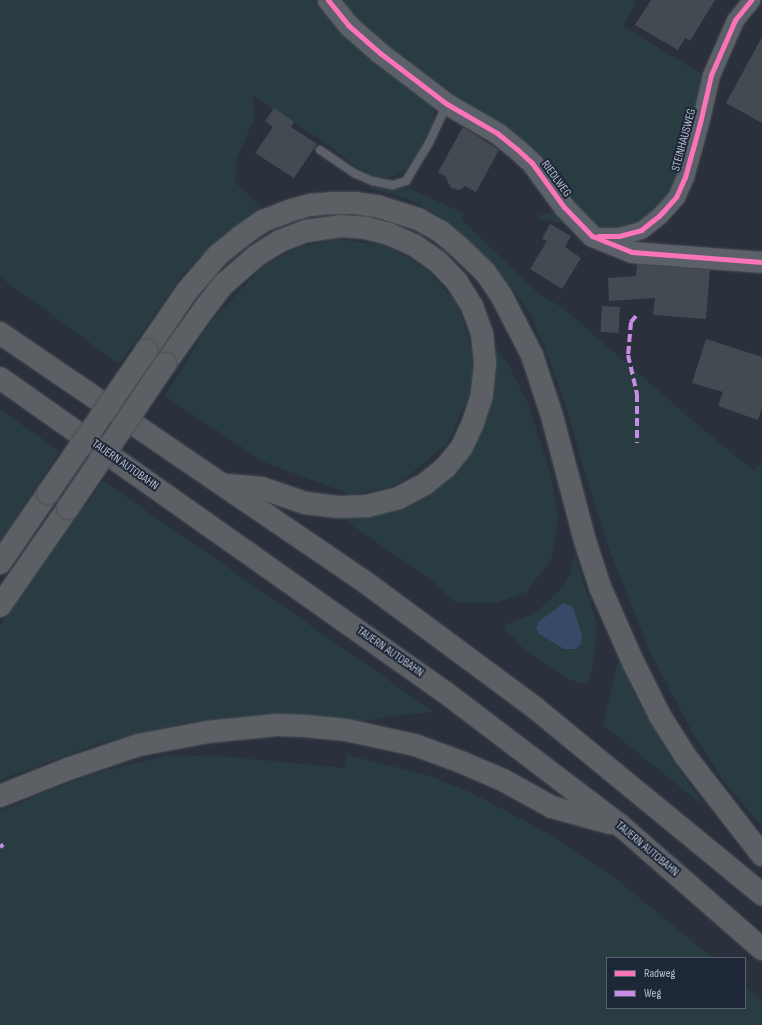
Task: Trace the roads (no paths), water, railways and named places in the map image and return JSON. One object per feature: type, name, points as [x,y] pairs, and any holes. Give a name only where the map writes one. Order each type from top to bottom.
[{"type":"highway","points":[[0,563],[187,291],[218,255],[240,236],[263,221],[310,205],[355,203],[377,206],[418,219],[440,231],[459,247],[485,272],[501,295],[532,355],[552,416],[585,541],[606,600],[637,670],[660,716],[686,757],[762,855]]},
{"type":"highway","points":[[0,606],[204,308],[224,284],[256,256],[280,241],[306,231],[340,226],[366,228],[389,234],[414,245],[438,262],[457,282],[472,306],[482,334],[485,364],[482,395],[474,423],[462,447],[446,467],[425,484],[399,498],[368,506],[338,507],[305,503],[262,488],[223,484]]},
{"type":"highway","points":[[0,333],[365,582],[534,707],[762,894]]},
{"type":"highway","name":"TAUERN AUTOBAHN","points":[[0,378],[446,693],[621,826],[762,949]]},
{"type":"highway","points":[[0,796],[68,769],[139,745],[207,732],[270,726],[306,726],[366,734],[415,745],[461,762],[503,780],[552,807],[621,826]]},
{"type":"street","name":"RIEDLWEG","points":[[328,0],[348,25],[380,53],[447,104],[497,133],[517,148],[532,163],[564,207],[592,236],[632,252],[762,262]]},
{"type":"street","name":"STEINHAUSWEG","points":[[592,236],[619,236],[641,230],[659,216],[676,197],[685,177],[700,124],[711,75],[735,20],[751,0]]},
{"type":"lane","points":[[320,150],[354,173],[372,181],[394,185],[406,181],[429,143],[447,104]]},
{"type":"water","points":[[564,603],[573,607],[582,636],[581,644],[576,649],[564,649],[539,634],[536,628],[538,622]]}]
